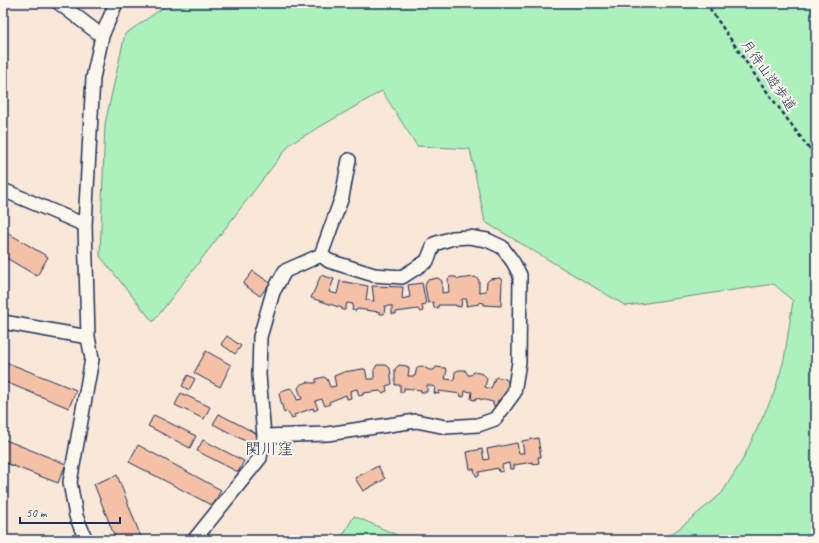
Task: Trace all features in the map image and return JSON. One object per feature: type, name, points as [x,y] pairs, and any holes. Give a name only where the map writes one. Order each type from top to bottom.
[{"type":"street","points":[[59,3],[102,36]]},
{"type":"street","points":[[86,540],[76,516],[70,482],[92,359],[88,337],[85,225],[93,78],[102,36],[116,3]]},
{"type":"street","points":[[194,540],[260,458],[264,436],[259,375],[260,337],[273,292],[285,271],[321,256],[342,197],[349,160]]},
{"type":"street","points":[[3,190],[85,225]]},
{"type":"street","points":[[264,436],[327,434],[416,421],[446,427],[478,425],[495,419],[514,393],[519,362],[520,275],[502,247],[487,240],[469,237],[452,238],[434,244],[427,261],[402,277],[374,275],[329,261],[321,256]]},
{"type":"street","points":[[3,322],[88,337]]},
{"type":"path","name":"月待山遊歩道","points":[[706,3],[757,78],[816,158]]},
{"type":"green space","points":[[170,3],[816,3],[816,540],[661,540],[680,528],[722,493],[743,459],[774,393],[784,360],[793,301],[774,284],[626,306],[485,222],[470,149],[417,146],[382,91],[290,144],[153,322],[100,256],[105,124],[125,34]]},
{"type":"green space","points":[[354,516],[408,540],[340,540]]},
{"type":"building","points":[[3,230],[48,257],[37,276],[3,256]]},
{"type":"building","points":[[253,271],[270,283],[260,296],[243,284]]},
{"type":"building","points":[[321,275],[334,279],[329,292],[337,294],[340,281],[368,286],[366,300],[374,301],[372,286],[403,287],[402,299],[410,297],[408,285],[422,283],[426,304],[422,305],[423,311],[420,312],[418,309],[396,312],[396,314],[392,314],[392,306],[385,306],[384,314],[380,314],[380,312],[357,309],[356,311],[352,310],[353,304],[347,303],[345,310],[342,310],[342,308],[311,298]]},
{"type":"building","points":[[450,277],[456,277],[458,279],[475,277],[479,280],[479,292],[486,291],[487,282],[490,279],[500,278],[502,281],[501,306],[484,305],[484,303],[479,302],[479,304],[466,306],[467,299],[462,299],[461,307],[456,305],[438,305],[438,308],[434,308],[433,302],[428,303],[425,286],[427,280],[438,278],[442,281],[442,293],[449,292],[448,279]]},
{"type":"building","points":[[227,336],[241,346],[235,354],[221,344]]},
{"type":"building","points":[[206,351],[231,365],[220,387],[194,373]]},
{"type":"building","points":[[3,361],[76,390],[69,408],[3,381]]},
{"type":"building","points":[[377,365],[386,365],[390,368],[392,384],[386,386],[387,391],[382,393],[380,391],[363,393],[363,395],[359,396],[357,389],[350,391],[351,398],[347,399],[346,395],[329,402],[330,404],[325,406],[322,399],[315,401],[318,409],[314,411],[313,408],[294,415],[295,417],[292,419],[287,411],[284,413],[279,394],[281,391],[290,388],[294,391],[297,400],[302,399],[298,388],[301,384],[308,382],[316,383],[316,379],[324,377],[327,379],[330,387],[336,386],[334,376],[344,372],[362,369],[365,369],[367,379],[374,379],[374,370]]},
{"type":"building","points":[[399,365],[407,366],[409,369],[408,376],[415,376],[417,367],[422,366],[429,370],[434,370],[436,367],[445,368],[447,370],[445,379],[454,380],[455,372],[458,370],[465,370],[468,375],[471,375],[474,372],[483,374],[487,378],[485,387],[491,389],[495,378],[497,377],[506,379],[509,384],[504,401],[498,400],[497,406],[493,405],[493,402],[476,398],[475,400],[471,399],[472,392],[465,391],[464,397],[460,396],[461,394],[439,391],[439,394],[434,393],[435,387],[427,385],[427,392],[404,388],[404,392],[400,392],[400,385],[395,385],[395,369]]},
{"type":"building","points":[[188,375],[195,379],[189,390],[182,386]]},
{"type":"building","points":[[181,393],[210,407],[204,419],[175,405]]},
{"type":"building","points":[[219,414],[259,435],[253,445],[213,424]]},
{"type":"building","points":[[154,415],[196,436],[190,448],[148,426]]},
{"type":"building","points":[[538,438],[541,457],[538,457],[539,463],[533,464],[533,462],[514,465],[514,469],[510,469],[509,463],[502,465],[503,471],[499,472],[498,468],[479,472],[479,476],[476,476],[474,469],[470,469],[467,452],[482,449],[484,460],[489,459],[487,449],[517,443],[519,453],[524,453],[522,441]]},
{"type":"building","points":[[3,439],[66,464],[58,483],[3,462]]},
{"type":"building","points":[[203,440],[244,461],[238,472],[197,451]]},
{"type":"building","points":[[138,445],[221,490],[213,506],[129,462]]},
{"type":"building","points":[[378,466],[385,479],[363,491],[355,478]]},
{"type":"building","points":[[117,475],[142,540],[116,540],[94,484]]},
{"type":"district","name":"関川窪","points":[[269,448]]}]
